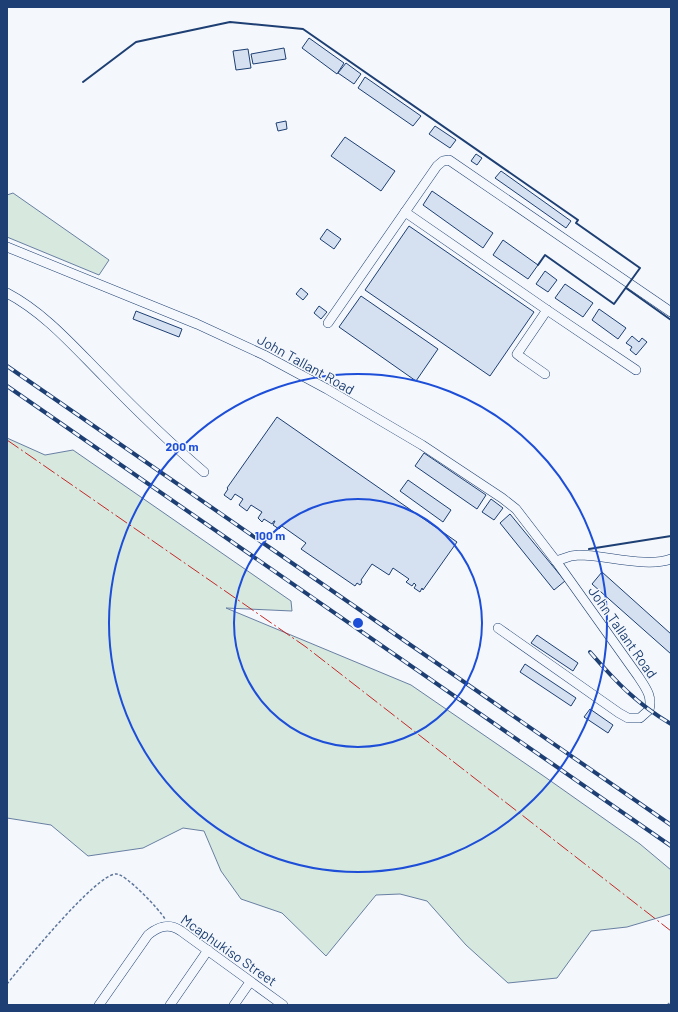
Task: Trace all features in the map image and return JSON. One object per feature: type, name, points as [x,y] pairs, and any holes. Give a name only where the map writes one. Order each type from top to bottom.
[{"type":"street","points":[[328,323],[437,166],[443,161],[448,160],[671,312]]},
{"type":"street","points":[[405,212],[546,310],[636,370]]},
{"type":"street","name":"John Tallant Road","points":[[7,247],[222,335],[264,355],[327,389],[422,445],[510,503],[556,561],[644,685],[651,700],[647,713],[638,719],[628,718],[619,713],[498,628]]},
{"type":"street","points":[[7,293],[28,306],[57,330],[126,400],[204,472]]},
{"type":"street","points":[[545,374],[517,354],[546,310]]},
{"type":"street","points":[[556,561],[579,554],[657,562],[671,559]]},
{"type":"street","name":"Mcaphukiso Street","points":[[99,1005],[148,935],[154,930],[168,926],[175,927],[181,931],[283,1005]]},
{"type":"street","points":[[170,1005],[208,950]]},
{"type":"street","points":[[234,1005],[250,982]]},
{"type":"path","points":[[7,984],[73,908],[96,885],[115,874],[123,876],[158,909],[168,926]]},
{"type":"path","points":[[667,1005],[671,1002]]},
{"type":"shaded area","points":[[13,193],[109,260],[99,275],[7,237],[7,195]]},
{"type":"shaded area","points":[[7,438],[45,455],[73,450],[291,601],[292,611],[226,608],[411,685],[640,844],[671,870],[671,914],[627,927],[591,931],[557,978],[508,983],[466,945],[427,901],[400,894],[376,895],[326,956],[282,913],[241,899],[221,871],[204,831],[183,828],[143,848],[88,856],[51,825],[7,818]]},
{"type":"building","points":[[309,38],[344,63],[337,74],[302,48]]},
{"type":"building","points":[[284,48],[286,59],[253,64],[251,54]]},
{"type":"building","points":[[248,49],[251,68],[236,70],[233,51]]},
{"type":"building","points":[[346,63],[361,74],[354,84],[338,73]]},
{"type":"building","points":[[365,77],[421,116],[413,126],[358,88]]},
{"type":"building","points":[[286,121],[287,129],[278,131],[276,123]]},
{"type":"building","points":[[435,126],[456,140],[450,148],[429,134]]},
{"type":"building","points":[[345,137],[395,171],[381,191],[331,156]]},
{"type":"building","points":[[476,154],[482,158],[477,165],[471,161]]},
{"type":"building","points":[[501,171],[571,221],[566,228],[495,178]]},
{"type":"building","points":[[432,191],[493,233],[483,248],[423,205]]},
{"type":"building","points":[[409,226],[534,312],[490,376],[365,290]]},
{"type":"building","points":[[327,229],[341,239],[334,249],[320,239]]},
{"type":"building","points":[[503,240],[538,265],[528,279],[493,255]]},
{"type":"building","points":[[545,271],[557,280],[548,292],[536,284]]},
{"type":"building","points":[[565,284],[593,303],[583,317],[555,298]]},
{"type":"building","points":[[301,288],[308,294],[303,300],[296,294]]},
{"type":"building","points":[[361,296],[438,349],[416,381],[339,327]]},
{"type":"building","points":[[319,306],[327,312],[321,319],[314,313]]},
{"type":"building","points":[[599,309],[626,328],[618,339],[592,320]]},
{"type":"building","points":[[136,311],[182,329],[179,337],[133,319]]},
{"type":"building","points":[[632,336],[639,342],[642,338],[647,342],[636,355],[630,350],[632,347],[626,343]]},
{"type":"building","points":[[277,417],[457,542],[423,590],[422,588],[420,592],[414,588],[416,585],[414,583],[412,586],[406,582],[409,579],[393,568],[389,575],[372,564],[361,580],[362,582],[360,585],[357,583],[355,586],[301,549],[306,543],[282,526],[279,529],[273,525],[275,521],[272,524],[264,519],[262,522],[258,518],[262,512],[251,505],[247,511],[239,505],[243,499],[235,494],[231,500],[224,495],[228,489],[227,488]]},
{"type":"building","points":[[424,453],[486,495],[477,509],[415,466]]},
{"type":"building","points":[[408,480],[451,510],[443,522],[400,491]]},
{"type":"building","points":[[491,499],[503,508],[494,520],[482,512]]},
{"type":"building","points":[[510,514],[565,581],[554,590],[500,523]]},
{"type":"building","points":[[602,572],[671,634],[671,654],[592,584]]},
{"type":"building","points":[[537,635],[578,663],[573,671],[531,643]]},
{"type":"building","points":[[525,664],[576,698],[571,706],[520,672]]},
{"type":"building","points":[[590,709],[613,725],[608,733],[584,717]]},
{"type":"railway","points":[[7,366],[671,825]]},
{"type":"railway","points":[[7,386],[671,846]]},
{"type":"railway","points":[[590,652],[628,692],[648,709],[671,724]]},
{"type":"wall","points":[[83,82],[136,42],[230,22],[303,29],[578,220],[576,223],[640,268],[614,304],[545,255],[538,265]]},
{"type":"wall","points":[[626,288],[671,320]]},
{"type":"wall","points":[[589,549],[671,536]]},
{"type":"power","points":[[7,440],[306,647],[671,931]]}]
